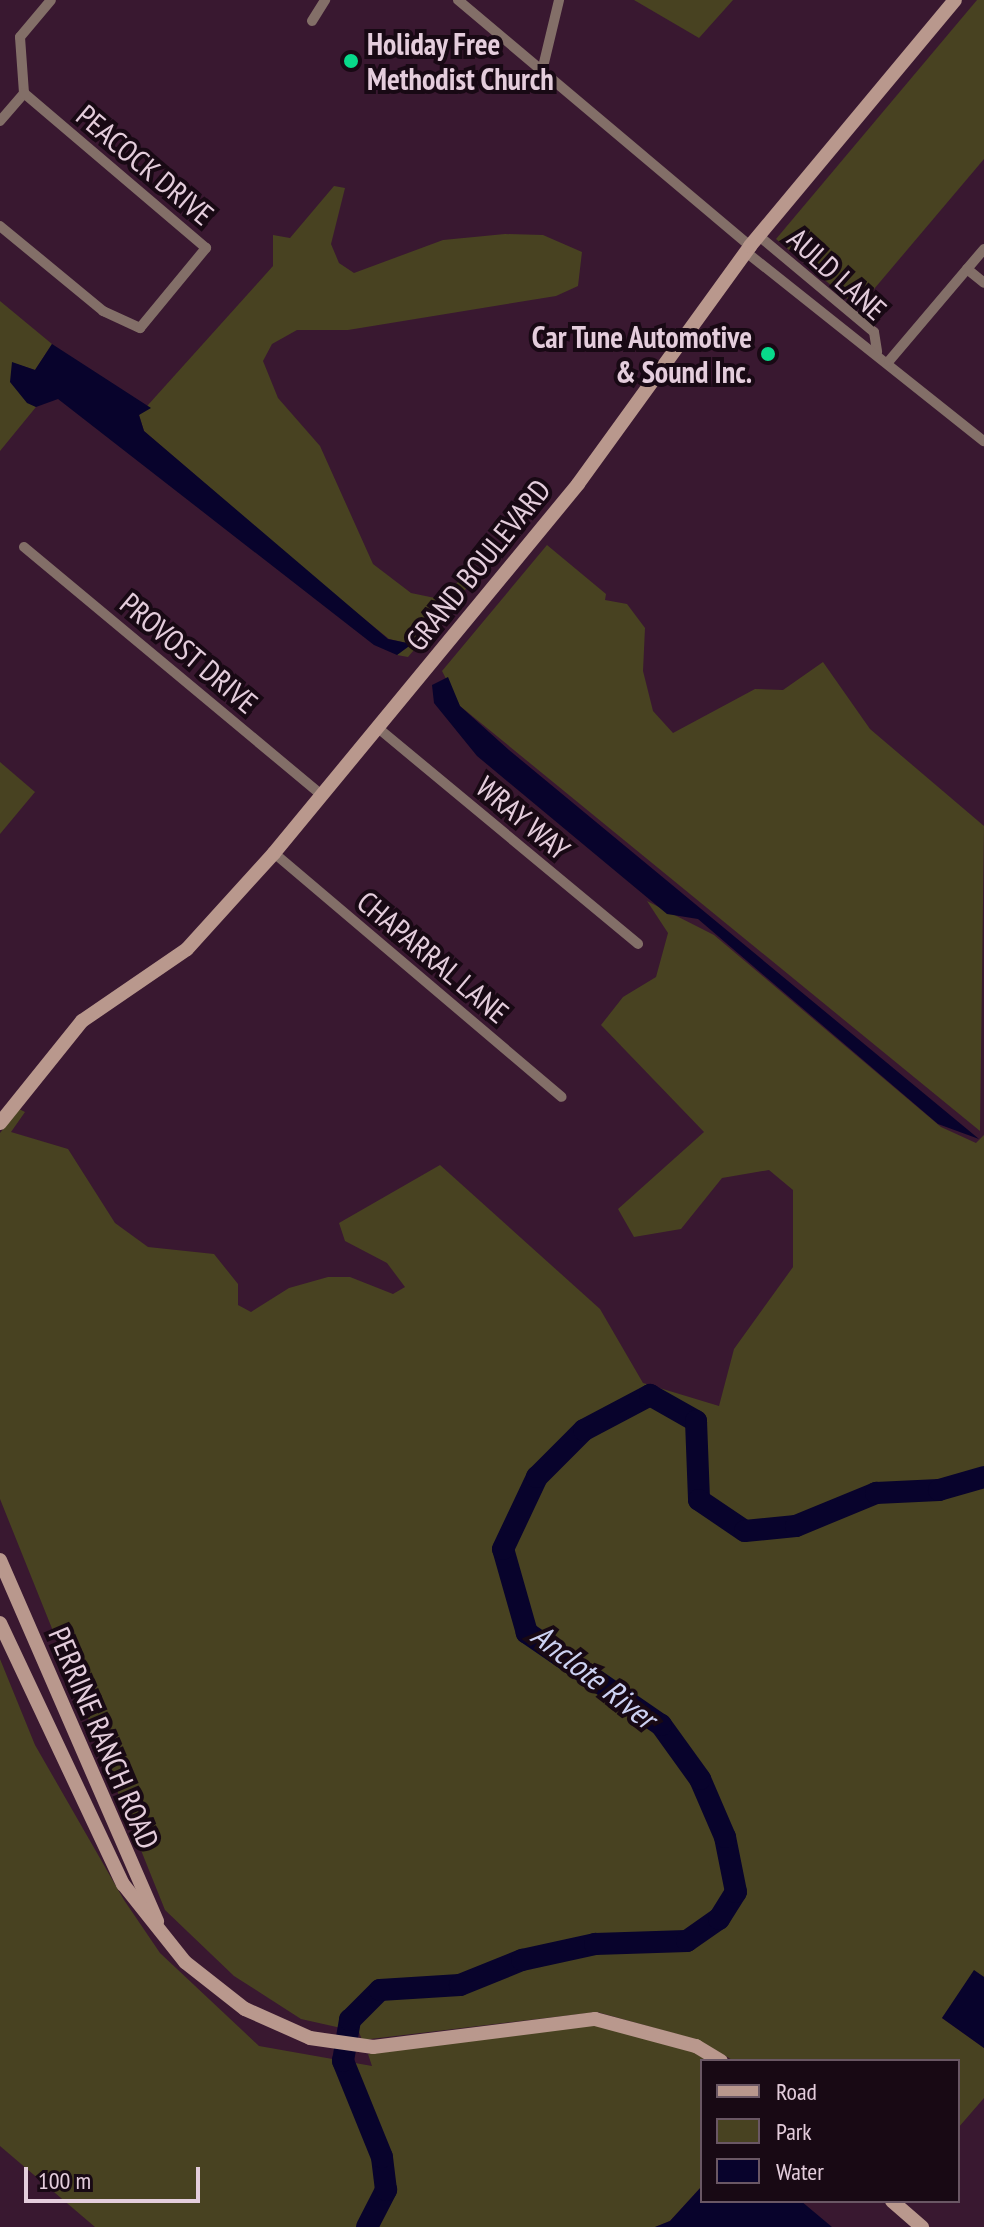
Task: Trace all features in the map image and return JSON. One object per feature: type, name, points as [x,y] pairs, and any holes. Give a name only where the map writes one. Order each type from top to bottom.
[{"type":"street","points":[[0,121],[24,93],[20,37],[51,0]]},
{"type":"street","points":[[312,21],[325,0]]},
{"type":"street","points":[[458,0],[752,244]]},
{"type":"street","points":[[542,71],[559,0]]},
{"type":"street","name":"GRAND BOULEVARD","points":[[0,1123],[82,1021],[187,949],[274,853],[578,484],[752,244],[955,0]]},
{"type":"street","name":"PEACOCK DRIVE","points":[[0,226],[103,311],[140,328],[206,248],[24,93]]},
{"type":"street","name":"AULD LANE","points":[[752,244],[860,347],[877,352],[889,361],[984,441]]},
{"type":"street","name":"AULD LANE","points":[[752,244],[874,332],[877,352]]},
{"type":"street","points":[[889,361],[984,249]]},
{"type":"street","points":[[967,269],[984,283]]},
{"type":"street","name":"PROVOST DRIVE","points":[[24,547],[322,795]]},
{"type":"street","name":"WRAY WAY","points":[[378,728],[638,944]]},
{"type":"street","name":"CHAPARRAL LANE","points":[[274,853],[562,1097]]},
{"type":"street","name":"PERRINE RANCH ROAD","points":[[0,1560],[165,1935]]},
{"type":"street","name":"PERRINE RANCH ROAD","points":[[0,1623],[100,1844],[165,1935],[209,1985],[310,2038],[373,2047],[595,2019],[696,2046],[718,2059]]},
{"type":"street","points":[[894,2203],[922,2227]]},
{"type":"green space","points":[[634,0],[733,0],[699,38]]},
{"type":"green space","points":[[977,0],[984,0],[984,159],[858,308],[776,239]]},
{"type":"green space","points":[[334,186],[345,188],[331,244],[339,263],[354,273],[443,240],[505,234],[543,235],[582,252],[578,286],[556,296],[348,330],[297,330],[272,344],[263,361],[278,398],[320,446],[373,564],[411,593],[435,598],[464,578],[471,583],[408,657],[397,655],[411,644],[389,639],[331,592],[144,431],[139,415],[273,266],[273,235],[290,238]]},
{"type":"green space","points":[[0,301],[52,344],[35,370],[13,363],[27,402],[36,407],[0,451]]},
{"type":"green space","points":[[547,545],[606,594],[605,600],[627,604],[645,628],[643,671],[653,711],[673,733],[755,689],[783,690],[823,662],[870,729],[984,826],[980,1131],[460,706],[442,671]]},
{"type":"green space","points":[[0,762],[35,792],[0,834]]},
{"type":"green space","points":[[647,901],[714,935],[941,1127],[976,1143],[984,1135],[984,1977],[974,1971],[942,2018],[984,2048],[984,2098],[960,2126],[960,2059],[731,2059],[698,2040],[597,2012],[362,2040],[359,2032],[301,2019],[234,1976],[165,1910],[0,1499],[0,1133],[19,1109],[25,1112],[11,1132],[68,1149],[115,1223],[148,1247],[214,1254],[238,1284],[238,1305],[251,1312],[289,1288],[328,1277],[350,1277],[393,1294],[405,1287],[387,1263],[345,1241],[339,1223],[440,1165],[600,1309],[643,1383],[719,1406],[734,1349],[793,1267],[793,1190],[769,1170],[722,1178],[681,1229],[634,1237],[618,1209],[704,1132],[601,1025],[623,997],[656,977],[668,933]]},
{"type":"green space","points":[[0,1659],[35,1745],[124,1900],[160,1953],[259,2046],[372,2066],[368,2054],[594,2025],[693,2052],[705,2059],[700,2059],[700,2188],[670,2221],[655,2227],[95,2227],[0,2146]]},
{"type":"water","points":[[52,344],[151,408],[139,415],[144,431],[388,639],[412,644],[397,655],[374,645],[58,399],[36,407],[27,403],[10,382],[12,362],[35,370]]},
{"type":"water","points":[[448,677],[460,706],[509,750],[979,1139],[938,1124],[698,919],[667,914],[477,756],[434,703],[432,685]]},
{"type":"water","points":[[974,1970],[984,1977],[984,2048],[942,2018]]},
{"type":"water","points":[[700,2188],[700,2203],[803,2203],[832,2227],[655,2227],[670,2221]]},
{"type":"waterway","name":"Anclote River","points":[[367,2227],[386,2190],[382,2157],[343,2061],[350,2020],[380,1990],[460,1985],[522,1960],[595,1944],[687,1941],[719,1919],[736,1892],[725,1837],[700,1779],[661,1725],[527,1633],[503,1549],[537,1477],[584,1430],[650,1395],[696,1421],[699,1500],[745,1531],[796,1526],[876,1493],[939,1490],[984,1477]]},
{"type":"place","name":"Holiday Free Methodist Church","points":[[351,61]]},
{"type":"place","name":"Car Tune Automotive & Sound Inc.","points":[[768,354]]}]
